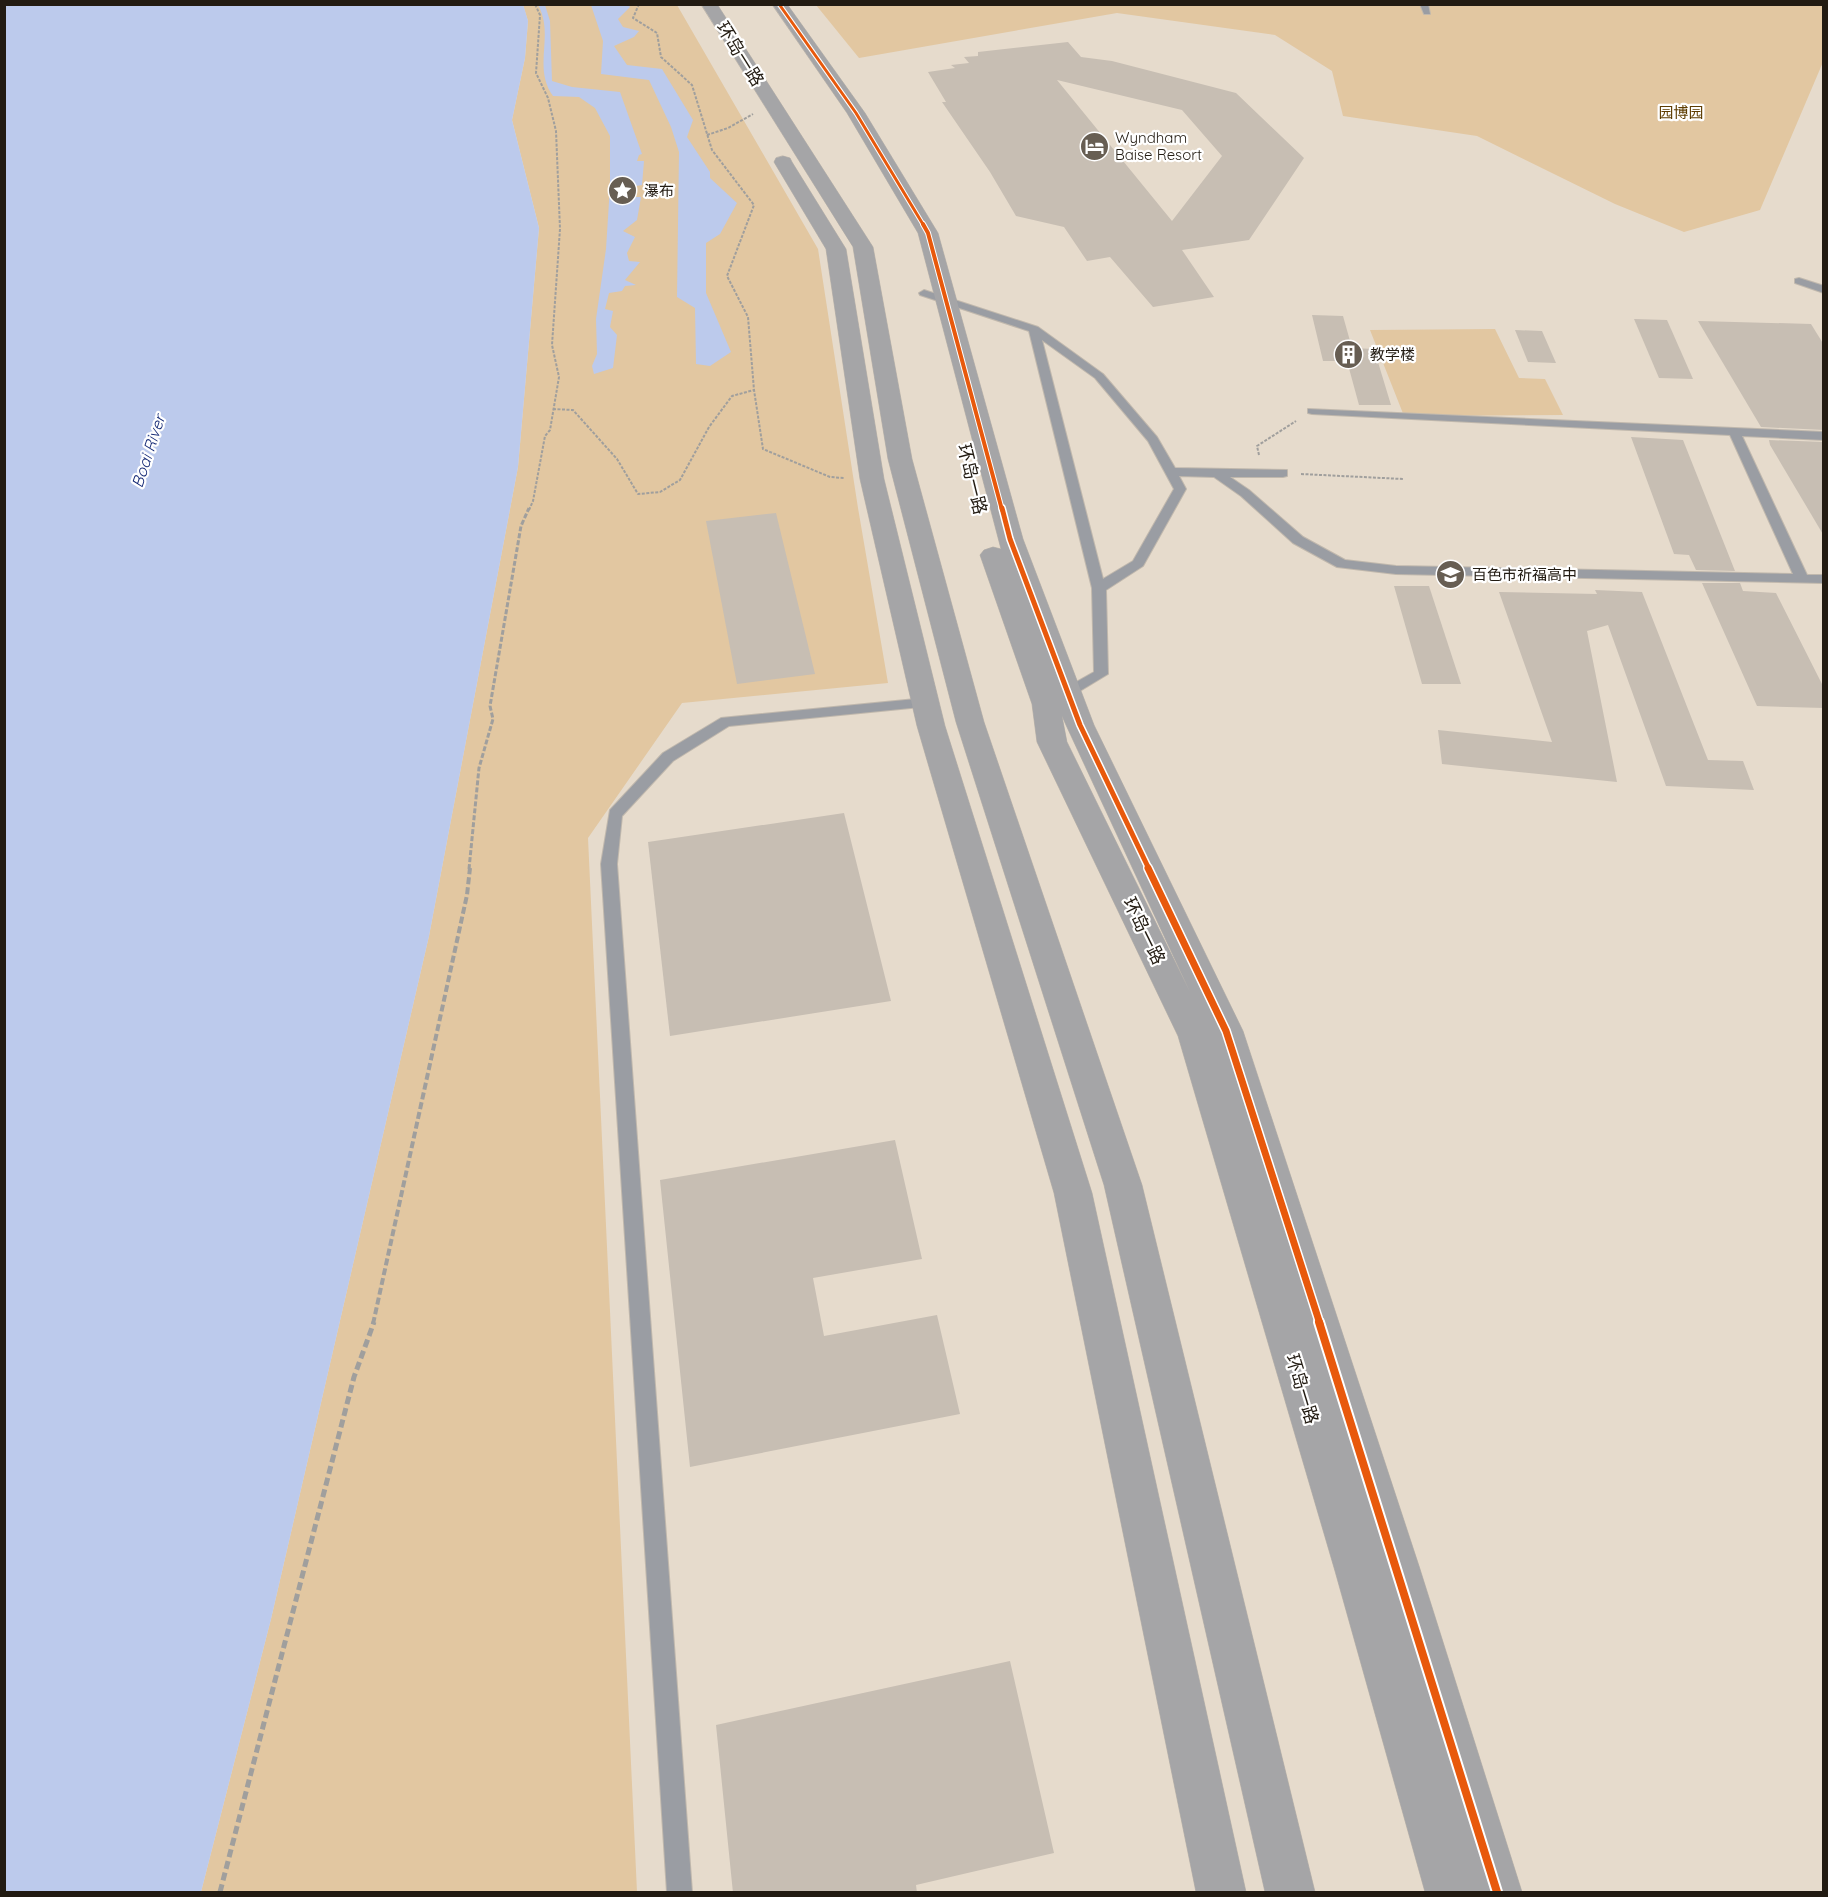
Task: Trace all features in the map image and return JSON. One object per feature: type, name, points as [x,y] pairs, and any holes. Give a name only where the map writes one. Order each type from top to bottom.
[{"type":"main road","points":[[687,4],[836,249],[872,479],[926,703],[1073,1192],[1221,1893]]},
{"type":"main road","name":"环岛一路","points":[[709,4],[863,247],[900,459],[970,722],[1123,1185],[1290,1893]]},
{"type":"main road","name":"环岛一路","points":[[764,4],[840,115],[909,234],[935,297],[988,541],[1057,699],[1052,742],[1195,1036],[1357,1571],[1450,1893]]},
{"type":"main road","points":[[779,4],[856,114],[927,233],[935,297]]},
{"type":"main road","points":[[1057,699],[1080,725],[1226,1031],[1397,1566],[1497,1893]]},
{"type":"lane","points":[[1799,281],[1824,290]]},
{"type":"lane","points":[[935,297],[1034,329],[1099,376],[1153,441],[1170,471],[1180,489],[1138,563],[1099,588]]},
{"type":"lane","points":[[1034,329],[1099,588],[1101,674],[1057,699]]},
{"type":"lane","points":[[1312,411],[1824,436]]},
{"type":"lane","points":[[1735,433],[1802,579]]},
{"type":"lane","points":[[1170,471],[1282,473]]},
{"type":"lane","points":[[1216,473],[1245,493],[1298,540],[1341,564],[1396,570],[1824,579]]},
{"type":"lane","points":[[679,1893],[609,864],[615,814],[668,757],[726,721],[926,703]]},
{"type":"path","points":[[220,1893],[354,1377],[377,1313],[467,894],[479,768],[493,719],[490,706],[521,526],[533,501],[545,436],[550,430],[554,409],[559,377],[552,345],[560,229],[556,131],[548,98],[536,73],[540,15],[535,4]]},
{"type":"path","points":[[639,4],[633,18],[657,33],[661,57],[692,85],[712,150],[754,205],[727,276],[748,317],[754,390],[763,449],[830,477],[872,479]]},
{"type":"path","points":[[707,135],[728,128],[753,114]]},
{"type":"path","points":[[554,409],[573,410],[617,459],[638,494],[660,492],[680,480],[709,427],[732,396],[754,390]]},
{"type":"path","points":[[1257,446],[1312,411]]},
{"type":"path","points":[[1282,473],[1403,479]]},
{"type":"green space","points":[[523,5],[677,5],[818,249],[888,683],[682,703],[588,838],[637,1892],[201,1892],[271,1619],[429,936],[518,467],[539,228],[512,120],[525,58],[528,21]]},
{"type":"green space","name":"园博园","points":[[816,5],[1823,5],[1823,62],[1760,210],[1684,232],[1615,204],[1477,136],[1343,116],[1332,71],[1275,35],[1117,13],[859,58]]},
{"type":"green space","points":[[1495,329],[1519,378],[1545,379],[1563,415],[1404,416],[1370,330]]},
{"type":"water","name":"Boai River","points":[[5,4],[523,4],[528,21],[525,58],[512,120],[539,228],[518,467],[429,936],[271,1619],[201,1892],[5,1892]]},
{"type":"water","name":"瀑布","points":[[538,5],[545,5],[550,21],[552,81],[572,87],[620,92],[642,154],[639,155],[637,161],[644,161],[642,185],[636,186],[636,197],[641,197],[637,220],[623,231],[635,237],[627,253],[629,261],[640,262],[625,280],[636,285],[625,286],[622,291],[609,293],[605,309],[613,311],[610,327],[617,335],[613,368],[594,374],[592,366],[597,354],[596,319],[606,249],[610,136],[595,108],[579,97],[553,96],[544,74],[545,28]]},
{"type":"water","points":[[591,5],[628,5],[630,7],[618,19],[623,27],[639,31],[634,37],[614,46],[627,65],[662,69],[693,120],[687,137],[710,172],[710,178],[737,203],[720,234],[706,243],[706,293],[731,352],[710,366],[696,364],[695,308],[677,297],[679,152],[671,127],[649,80],[601,74],[603,41]]},
{"type":"building","points":[[1068,42],[1081,57],[1112,61],[1236,93],[1304,158],[1249,240],[1182,250],[1214,297],[1153,307],[1110,257],[1087,261],[1064,227],[1016,216],[990,172],[942,102],[946,102],[928,72],[955,68],[951,65],[969,63],[964,57],[978,56],[978,52]],"holes":[[[1057,80],[1182,110],[1222,156],[1172,221]]]},
{"type":"building","name":"教学楼","points":[[1312,315],[1343,316],[1352,348],[1374,349],[1391,405],[1359,405],[1347,361],[1323,361]]},
{"type":"building","points":[[1634,319],[1667,320],[1693,379],[1659,378]]},
{"type":"building","points":[[1698,321],[1811,324],[1824,345],[1824,430],[1761,427]]},
{"type":"building","points":[[1515,330],[1542,331],[1556,363],[1528,362]]},
{"type":"building","points":[[1631,437],[1683,440],[1735,571],[1696,570],[1689,555],[1674,554]]},
{"type":"building","points":[[1769,440],[1824,442],[1824,536],[1770,445]]},
{"type":"building","points":[[776,513],[815,674],[737,684],[706,521]]},
{"type":"building","points":[[1702,583],[1740,583],[1743,591],[1776,593],[1824,688],[1824,708],[1757,706]]},
{"type":"building","points":[[1394,586],[1429,586],[1461,684],[1422,684]]},
{"type":"building","points":[[1595,590],[1642,592],[1708,760],[1743,761],[1754,790],[1666,786],[1608,625],[1587,631],[1617,782],[1442,764],[1438,730],[1552,742],[1499,592],[1597,594]]},
{"type":"building","points":[[844,813],[891,1001],[670,1036],[648,842]]},
{"type":"building","points":[[895,1140],[922,1259],[813,1278],[824,1336],[937,1315],[960,1414],[690,1467],[660,1180]]},
{"type":"building","points":[[1010,1661],[1054,1853],[916,1885],[917,1893],[733,1893],[716,1725]]},
{"type":"cycle path","points":[[779,4],[856,113],[928,233],[1010,539],[1080,725],[1226,1031],[1397,1566],[1497,1892]]},
{"type":"place","name":"Wyndham Baise Resort","points":[[1094,147]]},
{"type":"place","name":"瀑布","points":[[623,191]]},
{"type":"place","name":"教学楼","points":[[1349,355]]},
{"type":"place","name":"百色市祈福高中","points":[[1451,575]]}]
